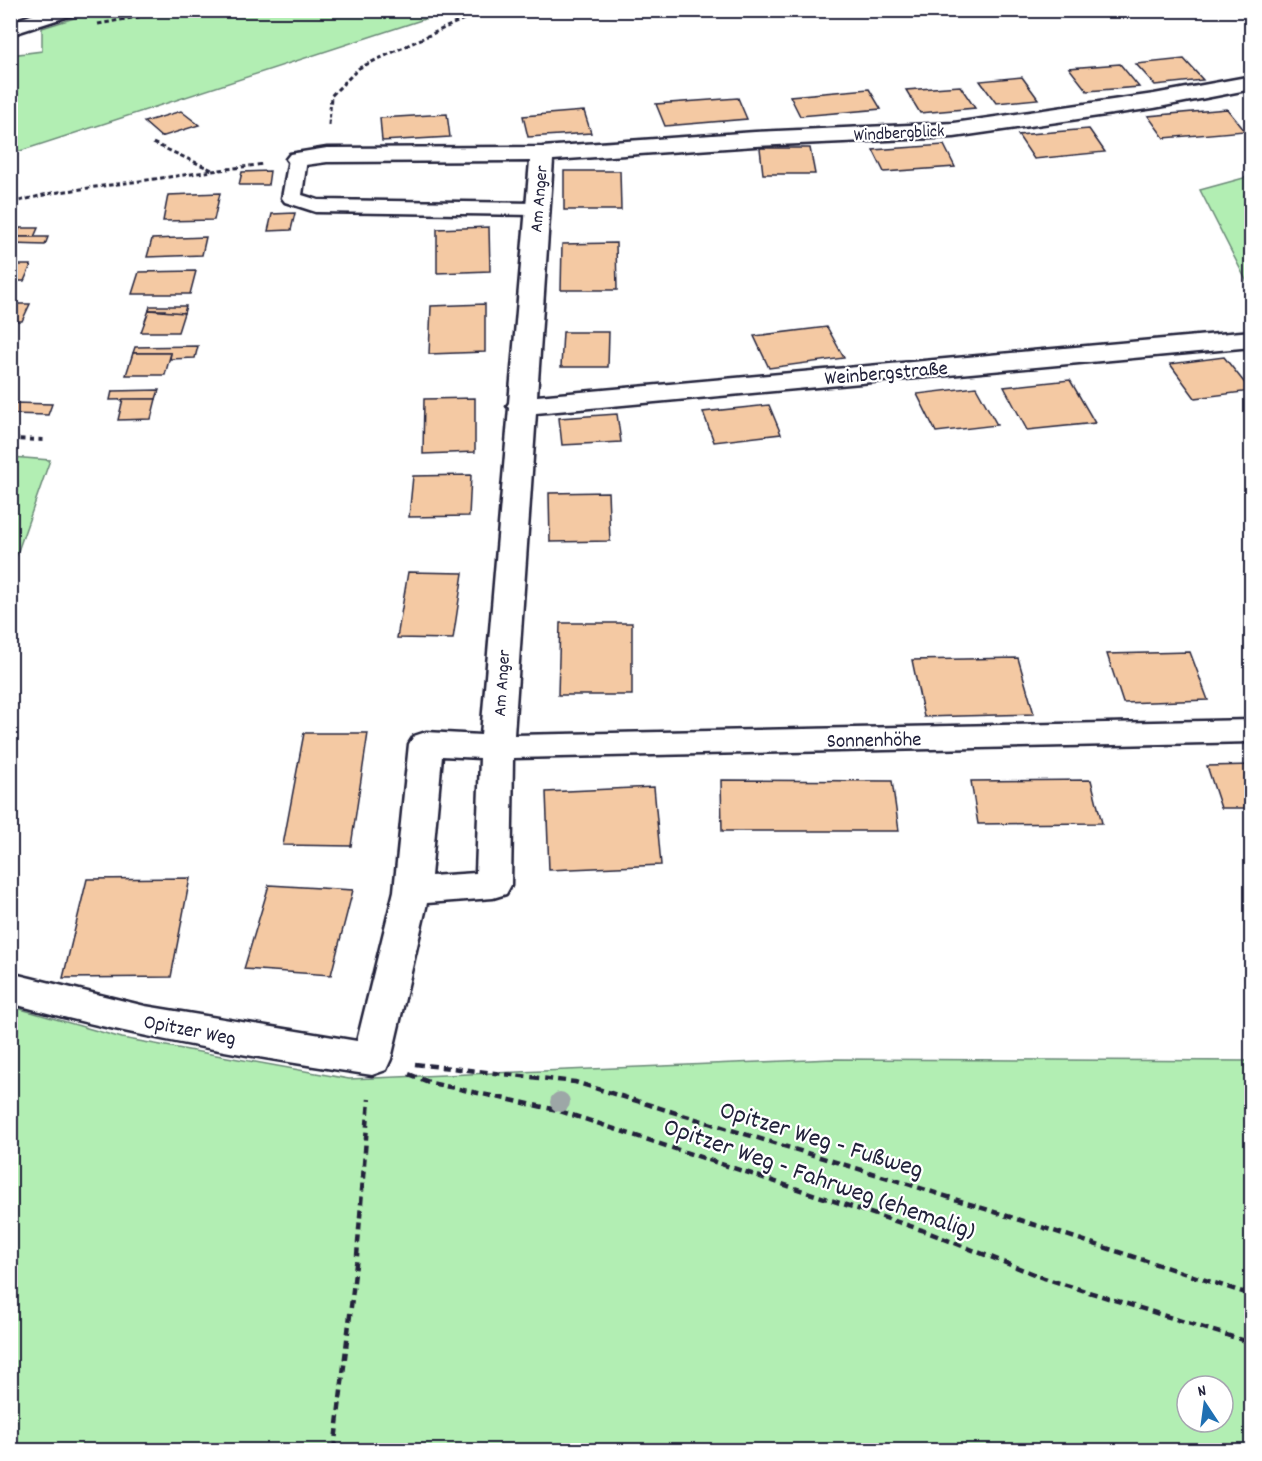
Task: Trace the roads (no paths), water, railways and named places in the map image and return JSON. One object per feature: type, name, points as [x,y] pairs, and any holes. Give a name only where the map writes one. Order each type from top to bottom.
[{"type":"street","points":[[10,29],[69,10]]},
{"type":"street","name":"Windbergblick","points":[[542,154],[755,139],[954,130],[1143,103],[1251,82]]},
{"type":"street","name":"Am Anger","points":[[298,159],[327,155],[542,154],[521,406],[497,747],[493,885],[412,891]]},
{"type":"street","name":"Weinbergstraße","points":[[521,406],[1251,339]]},
{"type":"street","name":"Sonnenhöhe","points":[[497,747],[1251,731]]},
{"type":"street","name":"Am Anger","points":[[372,1059],[412,891],[426,744],[497,747]]},
{"type":"street","name":"Opitzer Weg","points":[[10,988],[70,1006],[178,1028],[372,1059]]},
{"type":"lane","points":[[298,159],[292,198],[316,206],[536,209]]}]
